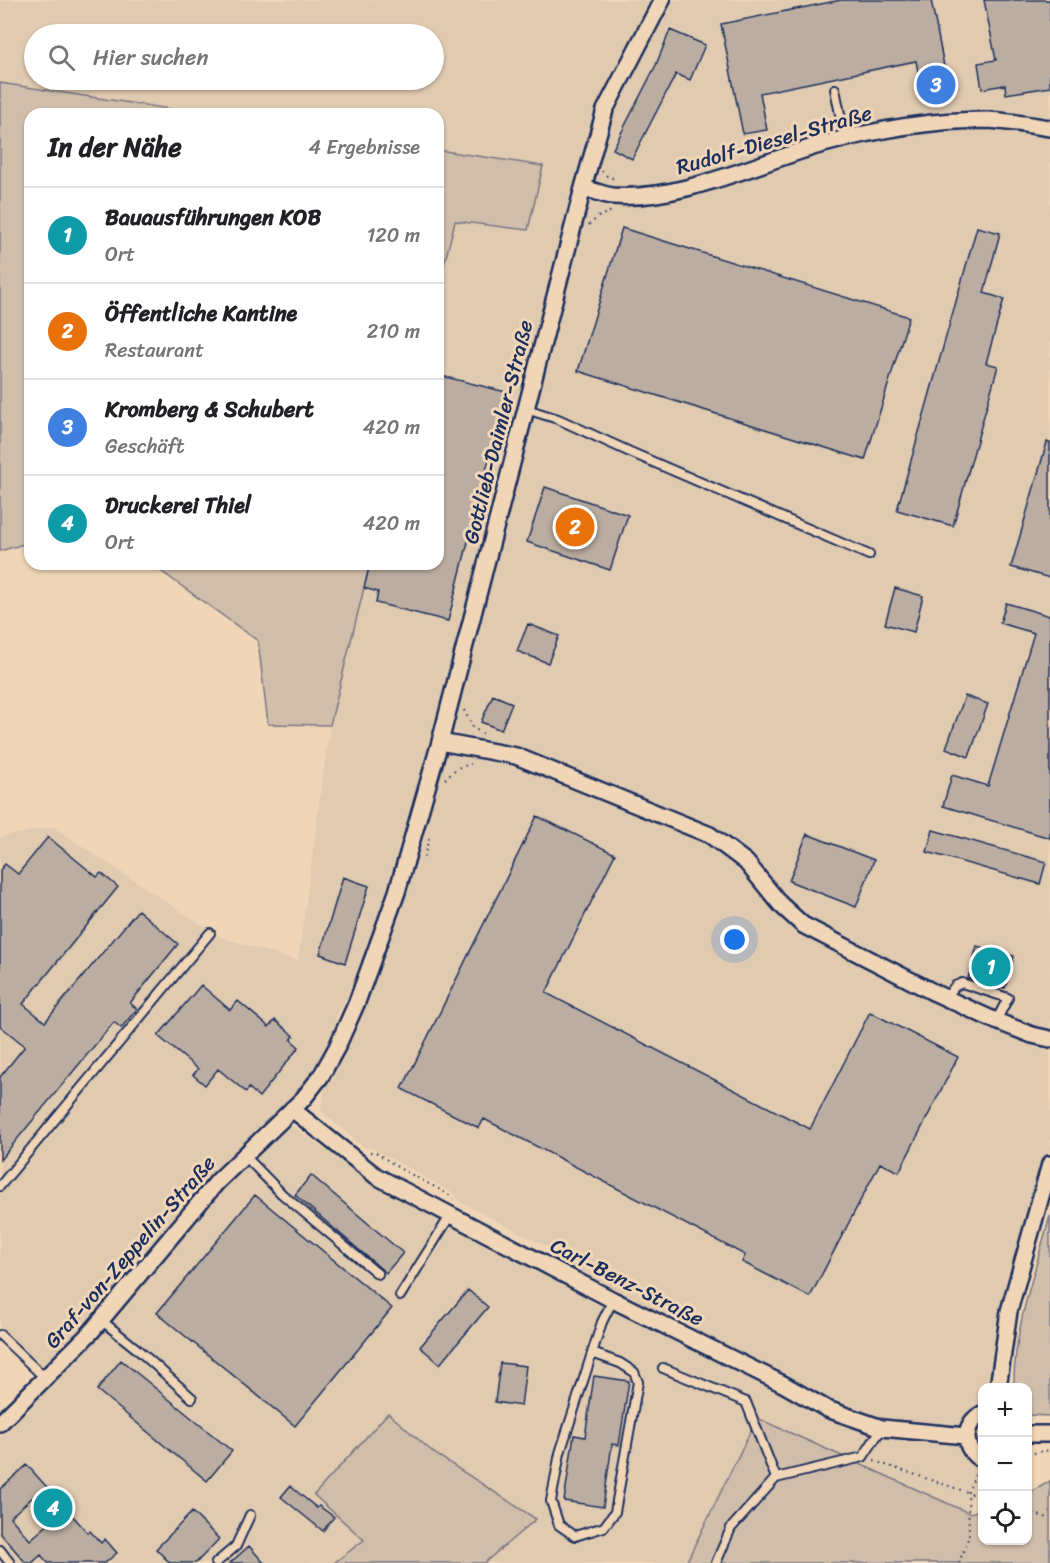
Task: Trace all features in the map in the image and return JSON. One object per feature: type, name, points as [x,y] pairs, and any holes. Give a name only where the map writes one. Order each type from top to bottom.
[{"type":"street","name":"Gottlieb-Daimler-Straße","points":[[292,1109],[321,1076],[337,1047],[357,1002],[397,891],[440,742],[605,110],[662,0]]},
{"type":"street","name":"Rudolf-Diesel-Straße","points":[[583,188],[611,196],[663,192],[705,183],[820,145],[887,130],[956,121],[988,120],[1050,128]]},
{"type":"street","points":[[440,742],[516,756],[710,836],[746,862],[781,905],[803,925],[946,998],[996,1021],[1032,1035],[1050,1039]]},
{"type":"street","name":"Graf-von-Zeppelin-Straße","points":[[0,1423],[100,1320],[217,1182],[292,1109]]},
{"type":"street","name":"Carl-Benz-Straße","points":[[292,1109],[376,1176],[614,1300],[783,1384],[827,1409],[882,1428],[966,1436]]},
{"type":"street","points":[[999,1383],[1009,1311],[1050,1164]]},
{"type":"street","points":[[978,1417],[969,1425],[966,1436],[969,1448],[978,1456]]},
{"type":"street","points":[[1032,1434],[1050,1434]]},
{"type":"lane","points":[[835,89],[845,139]]},
{"type":"lane","points":[[526,409],[558,419],[869,555]]},
{"type":"lane","points":[[0,1186],[210,933]]},
{"type":"lane","points":[[946,998],[955,986],[962,983],[1008,998],[996,1021]]},
{"type":"lane","points":[[244,1155],[282,1194],[378,1274]]},
{"type":"lane","points":[[400,1296],[450,1216]]},
{"type":"lane","points":[[592,1353],[620,1363],[634,1372],[638,1382],[615,1512],[604,1527],[575,1536],[560,1525],[551,1501],[561,1453],[592,1353],[602,1322],[614,1300]]},
{"type":"lane","points":[[100,1320],[137,1349],[192,1398]]},
{"type":"lane","points":[[0,1335],[45,1378]]},
{"type":"lane","points":[[663,1368],[747,1402],[776,1478]]},
{"type":"lane","points":[[716,1563],[731,1528],[776,1478],[863,1457],[882,1428]]},
{"type":"lane","points":[[216,1563],[236,1546],[250,1515]]},
{"type":"lane","points":[[0,1550],[10,1563]]},
{"type":"path","points":[[600,166],[605,175],[621,182]]},
{"type":"path","points":[[369,1151],[377,1153],[399,1168],[448,1194],[454,1200]]},
{"type":"path","points":[[1032,1453],[1050,1450]]},
{"type":"path","points":[[863,1457],[978,1496]]},
{"type":"path","points":[[958,1563],[969,1536],[968,1492],[978,1469]]},
{"type":"path","points":[[1032,1513],[1050,1519]]},
{"type":"shaded area","points":[[0,0],[1050,0],[1050,1147],[1043,1193],[995,1383],[978,1383],[978,1465],[969,1513],[757,1418],[686,1563],[484,1563],[536,1520],[434,1453],[388,1413],[364,1540],[334,1563],[0,1563],[0,1423],[45,1378],[0,1335],[0,837],[53,827],[220,937],[298,961],[330,725],[369,570],[444,570],[444,266],[455,221],[543,166],[444,151],[444,108],[163,108],[46,90],[444,90],[444,24],[24,24],[24,87],[0,83]],"holes":[[[348,996],[356,1002],[330,1060],[321,1111],[362,1146],[374,1149],[453,1193],[460,1202],[550,1248],[539,1269],[373,1184],[277,1115],[315,1071],[332,1042],[336,1031],[337,1014]]]},
{"type":"shaded area","points":[[0,83],[24,87],[24,90],[46,90],[163,108],[24,108],[24,544],[0,551]]},
{"type":"shaded area","points":[[444,151],[543,166],[528,230],[455,221],[444,265]]},
{"type":"shaded area","points":[[159,570],[369,570],[330,725],[268,724],[258,641]]},
{"type":"shaded area","points":[[1050,1216],[1050,1416],[1032,1415],[1032,1383],[1014,1383],[1017,1344],[1026,1301]]},
{"type":"shaded area","points":[[388,1413],[434,1453],[536,1519],[484,1563],[334,1563],[364,1540],[314,1495]]},
{"type":"shaded area","points":[[757,1418],[969,1513],[978,1511],[978,1545],[1032,1545],[1032,1492],[1050,1481],[1050,1563],[686,1563]]},
{"type":"building","points":[[841,0],[931,0],[949,91],[923,96],[916,61],[760,93],[767,130],[743,134],[721,24]]},
{"type":"building","points":[[984,0],[1050,0],[1050,87],[1006,94],[1005,85],[982,89],[978,63],[996,60]]},
{"type":"building","points":[[670,30],[705,45],[690,80],[676,74],[632,159],[613,149],[656,65]]},
{"type":"building","points":[[977,227],[1000,233],[984,293],[1004,299],[986,363],[998,366],[953,526],[897,510]]},
{"type":"building","points":[[622,228],[909,317],[865,460],[578,371]]},
{"type":"building","points":[[444,376],[506,392],[448,621],[376,603],[378,592],[364,588],[368,570],[444,570]]},
{"type":"building","points":[[1047,442],[1050,443],[1050,578],[1011,567]]},
{"type":"building","points":[[545,487],[628,515],[610,570],[527,542]]},
{"type":"building","points":[[895,588],[923,596],[914,632],[885,624]]},
{"type":"building","points":[[1006,603],[1050,616],[1050,838],[943,806],[952,775],[988,786],[1034,633],[1000,623]]},
{"type":"building","points":[[528,624],[559,636],[548,663],[517,651]]},
{"type":"building","points":[[493,695],[512,703],[501,730],[481,722]]},
{"type":"building","points":[[965,696],[988,704],[969,757],[946,748]]},
{"type":"building","points":[[537,816],[615,854],[546,993],[810,1129],[870,1012],[958,1057],[899,1172],[880,1163],[810,1297],[742,1262],[745,1255],[484,1119],[479,1128],[402,1089]]},
{"type":"building","points":[[933,830],[1046,862],[1040,884],[927,852]]},
{"type":"building","points":[[807,834],[874,860],[856,907],[789,881]]},
{"type":"building","points":[[48,837],[97,877],[101,873],[118,887],[23,1004],[45,1022],[138,910],[178,944],[130,1003],[137,1009],[121,1028],[114,1022],[0,1160],[0,1077],[25,1046],[0,1026],[0,870],[5,864],[18,874]]},
{"type":"building","points":[[343,877],[369,886],[345,963],[320,954]]},
{"type":"building","points":[[977,946],[1014,956],[1005,988],[968,978]]},
{"type":"building","points":[[201,985],[230,1010],[238,1001],[269,1027],[275,1020],[294,1036],[291,1040],[299,1047],[259,1097],[249,1088],[246,1092],[218,1069],[205,1085],[193,1075],[198,1069],[158,1036]]},
{"type":"building","points":[[311,1175],[403,1253],[386,1273],[295,1195]]},
{"type":"building","points":[[255,1195],[392,1308],[295,1426],[157,1313]]},
{"type":"building","points":[[468,1290],[488,1307],[440,1364],[420,1347]]},
{"type":"building","points":[[121,1360],[232,1451],[207,1481],[97,1390]]},
{"type":"building","points":[[500,1363],[526,1366],[521,1406],[495,1402]]},
{"type":"building","points":[[594,1376],[629,1381],[619,1445],[612,1444],[603,1507],[564,1501],[574,1435],[585,1437]]},
{"type":"building","points":[[27,1465],[88,1533],[90,1531],[101,1543],[105,1539],[117,1553],[105,1563],[48,1563],[41,1555],[32,1563],[26,1563],[0,1533],[0,1489]],"holes":[[[32,1498],[52,1521],[30,1540],[10,1517]]]},
{"type":"building","points":[[290,1486],[317,1508],[319,1506],[334,1517],[323,1531],[281,1497]]},
{"type":"building","points":[[192,1512],[219,1539],[196,1563],[170,1563],[156,1549]]},
{"type":"building","points":[[249,1546],[264,1563],[230,1563]]},
{"type":"place","name":"Kromberg & Schubert","points":[[936,85]]},
{"type":"place","name":"Öffentliche Kantine","points":[[575,527]]},
{"type":"place","name":"Bauausführungen KOB","points":[[991,967]]},
{"type":"place","name":"Druckerei Thiel","points":[[53,1508]]}]
